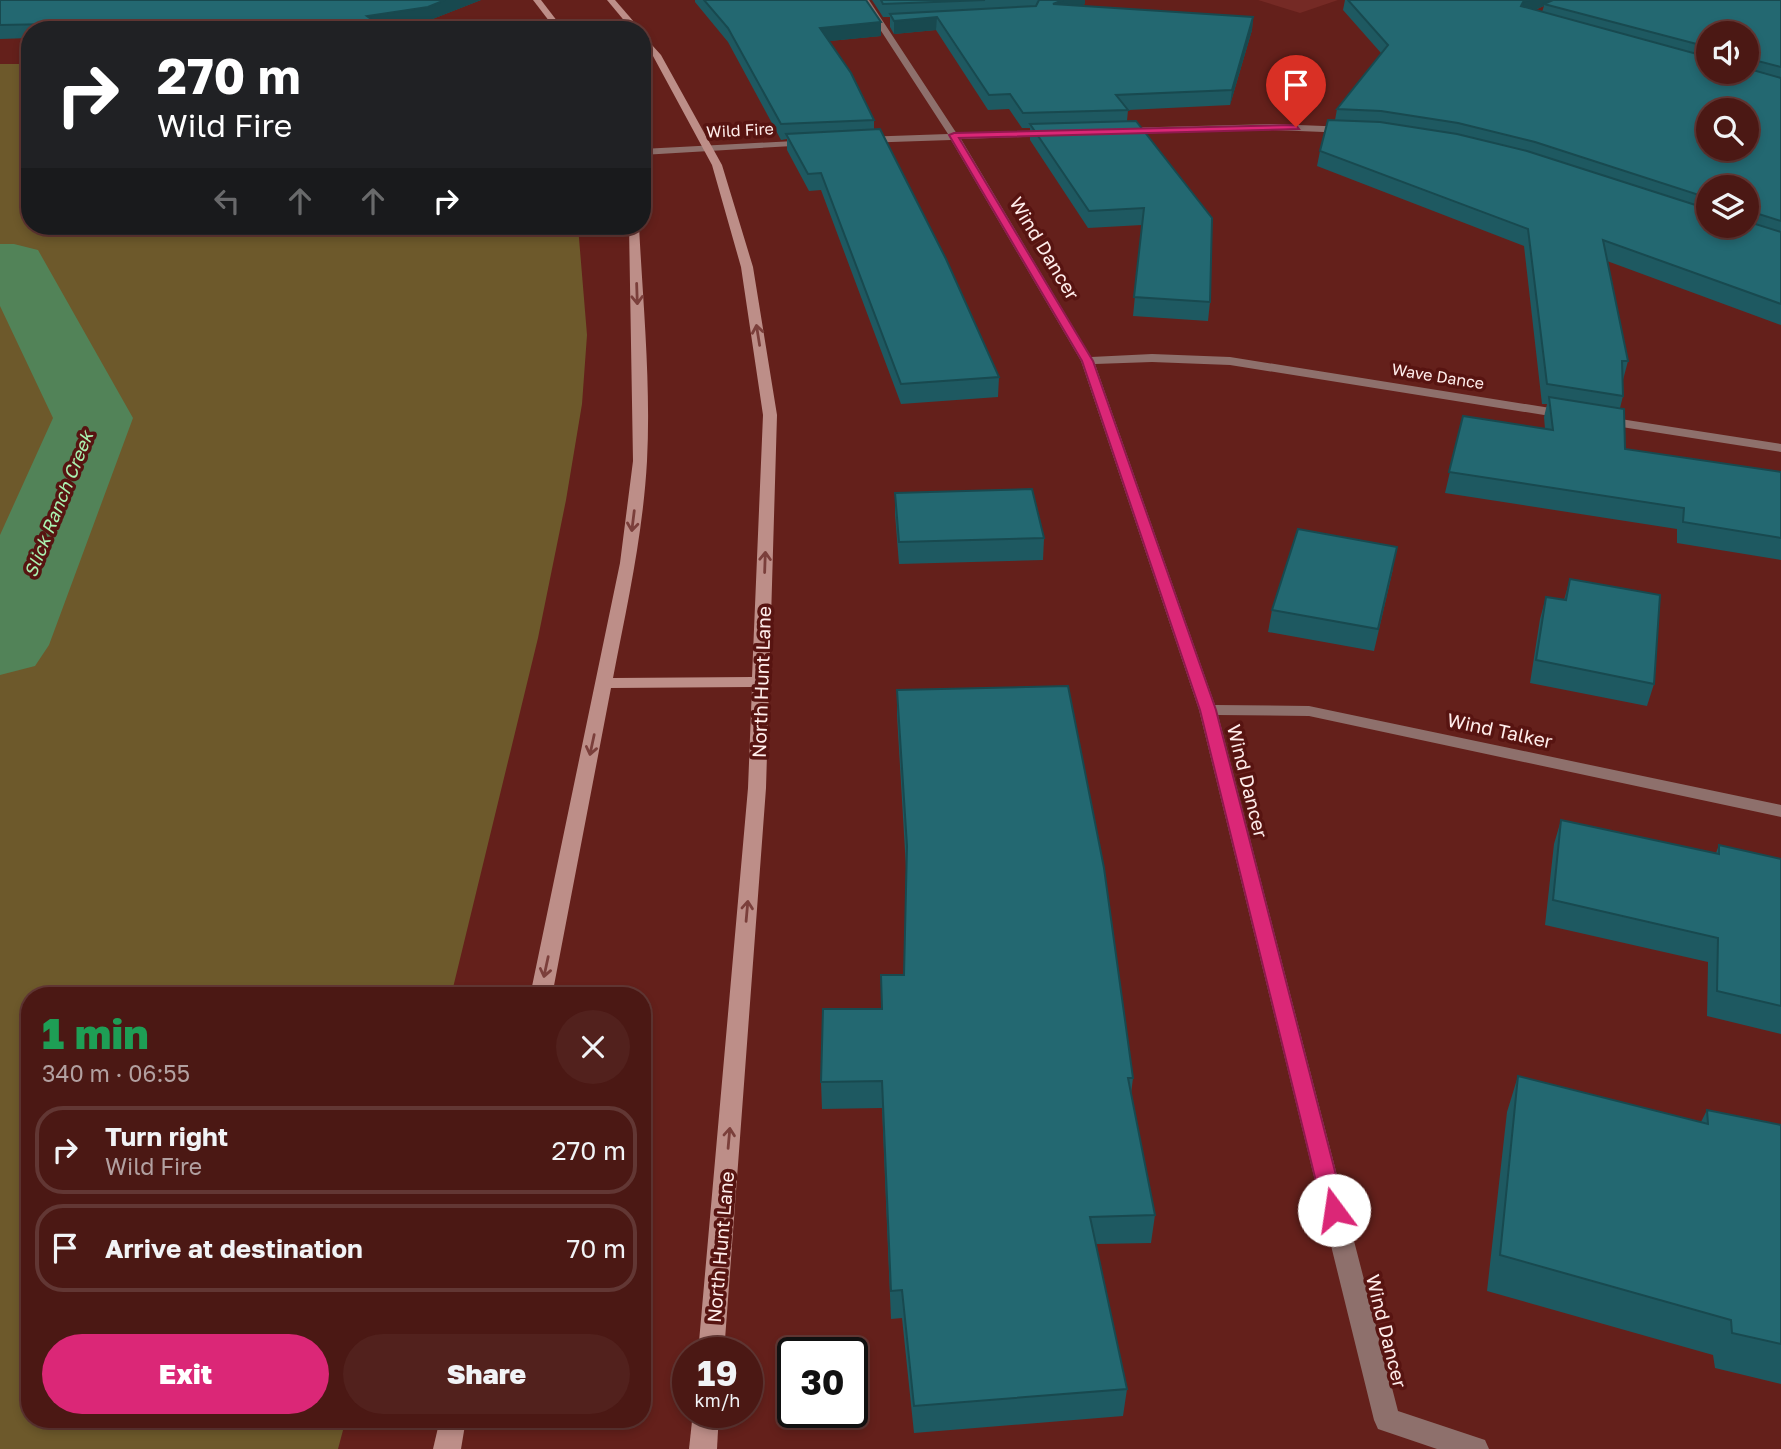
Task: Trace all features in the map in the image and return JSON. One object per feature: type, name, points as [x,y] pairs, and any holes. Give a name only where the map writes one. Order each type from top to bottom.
[{"type":"main road","points":[[537,0],[553,21]]},
{"type":"main road","points":[[611,0],[629,21]]},
{"type":"main road","name":"North Hunt Lane","points":[[651,47],[710,148],[747,267],[770,415],[757,788],[712,1337]]},
{"type":"main road","points":[[543,987],[628,563],[640,461],[635,235]]},
{"type":"main road","points":[[605,683],[761,682]]},
{"type":"main road","points":[[447,1449],[451,1428]]},
{"type":"main road","points":[[703,1449],[705,1428]]},
{"type":"street","name":"Wind Dancer","points":[[865,0],[886,23],[1087,361],[1208,710],[1387,1420],[1475,1449]]},
{"type":"street","points":[[1106,131],[1273,127],[1355,131]]},
{"type":"street","points":[[847,141],[1065,132]]},
{"type":"street","name":"Wild Fire","points":[[651,151],[821,142]]},
{"type":"street","name":"Wave Dance","points":[[1087,361],[1152,358],[1230,361],[1781,448]]},
{"type":"street","name":"Wind Talker","points":[[1208,710],[1310,711],[1781,811]]},
{"type":"shaded area","points":[[1258,0],[1338,0],[1300,13]]},
{"type":"shaded area","points":[[0,64],[21,64],[21,235],[579,235],[587,335],[582,404],[538,638],[453,987],[21,987],[21,1428],[344,1428],[338,1449],[0,1449]]},
{"type":"building","points":[[0,0],[445,0],[428,7],[367,16],[374,21],[21,21],[21,25],[0,25]]},
{"type":"building","points":[[704,0],[866,0],[881,22],[820,28],[851,73],[874,120],[781,124],[728,28]]},
{"type":"building","points":[[881,0],[985,0],[883,4]]},
{"type":"building","points":[[1039,0],[1063,0],[1053,4],[1253,17],[1232,90],[1116,95],[1128,110],[1023,113],[1010,94],[989,95],[937,17],[894,21],[890,14],[1036,6]]},
{"type":"building","points":[[1348,0],[1529,0],[1521,6],[1696,54],[1696,84],[1759,84],[1759,72],[1781,78],[1781,221],[1759,214],[1759,175],[1696,175],[1696,194],[1535,142],[1458,123],[1381,111],[1337,109],[1388,45]]},
{"type":"building","points":[[1553,0],[1781,0],[1781,67],[1759,61],[1759,21],[1696,21],[1696,44],[1544,4]]},
{"type":"building","points":[[1328,120],[1380,122],[1457,134],[1527,151],[1696,205],[1696,238],[1759,238],[1759,225],[1781,232],[1781,304],[1603,240],[1628,361],[1622,361],[1623,396],[1547,384],[1528,229],[1320,151]]},
{"type":"building","points":[[1136,121],[1212,218],[1210,302],[1134,297],[1144,208],[1089,211],[1030,124]]},
{"type":"building","points":[[880,129],[946,259],[999,377],[901,384],[821,173],[808,174],[786,134]]},
{"type":"building","points":[[1549,397],[1624,409],[1625,449],[1781,472],[1781,538],[1683,522],[1684,508],[1449,472],[1463,416],[1553,430]]},
{"type":"building","points":[[1032,489],[1044,538],[899,542],[895,493]]},
{"type":"building","points":[[1298,529],[1397,547],[1378,629],[1272,610]]},
{"type":"building","points":[[1570,579],[1660,595],[1654,684],[1536,660],[1546,597],[1566,600]]},
{"type":"building","points":[[1068,686],[1104,868],[1133,1078],[1128,1078],[1155,1215],[1090,1217],[1127,1389],[914,1406],[902,1290],[891,1291],[882,1081],[821,1082],[823,1009],[882,1009],[881,975],[904,975],[907,846],[897,690]]},
{"type":"building","points":[[1561,820],[1719,854],[1719,845],[1781,859],[1781,1006],[1717,991],[1718,938],[1553,900]]},
{"type":"building","points":[[1518,1076],[1708,1124],[1707,1110],[1781,1125],[1781,1344],[1732,1333],[1731,1320],[1500,1255]]},
{"type":"waterway","name":"Slick Ranch Creek","points":[[0,264],[14,264],[93,418],[0,645]]},
{"type":"route","points":[[1296,127],[954,135],[1087,361],[1208,710],[1334,1210]]}]
